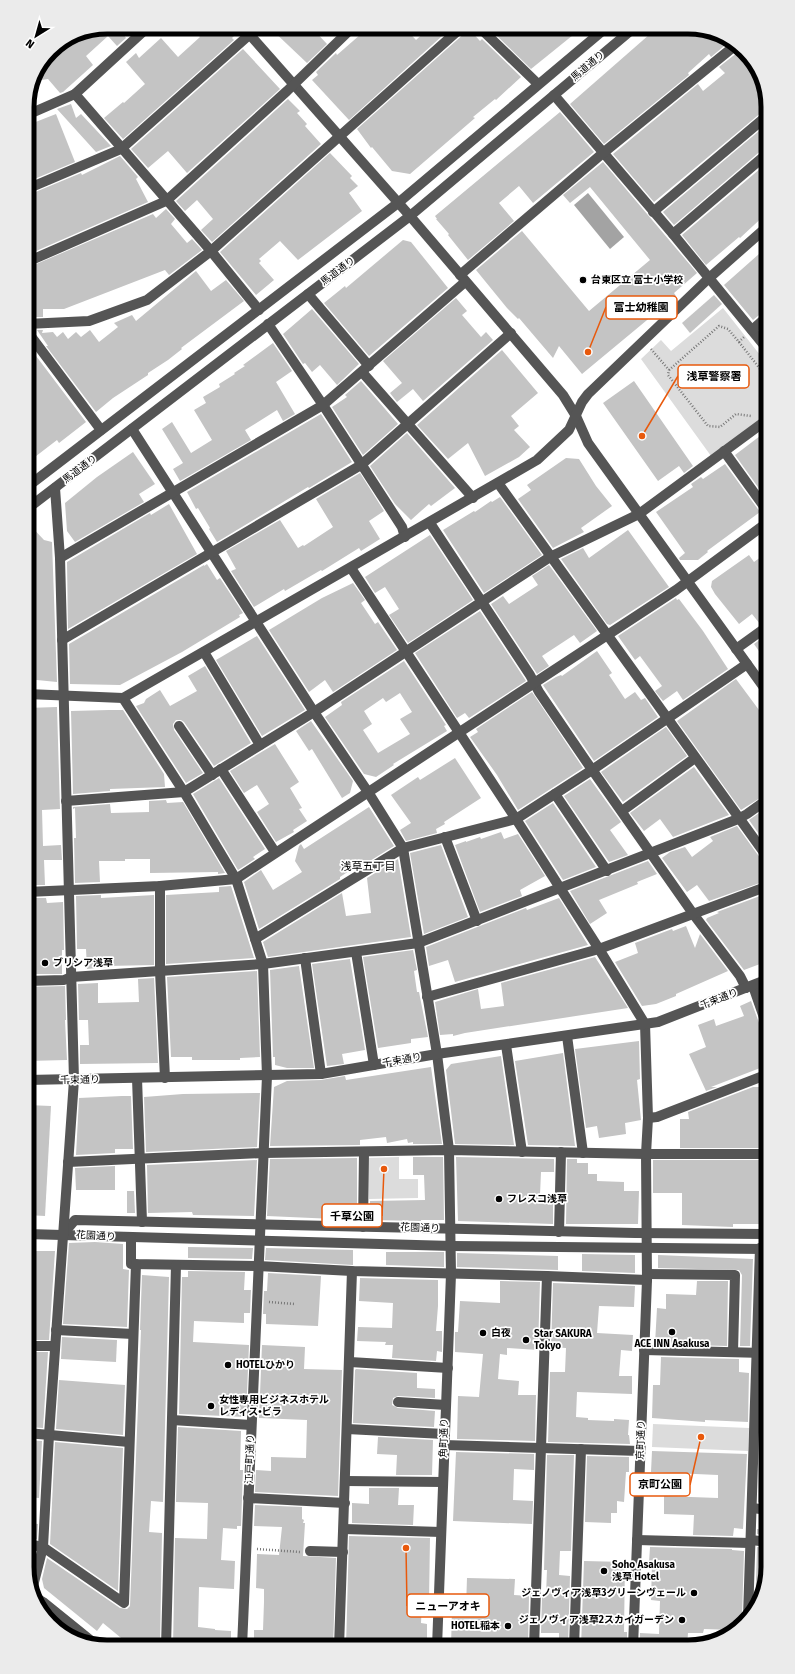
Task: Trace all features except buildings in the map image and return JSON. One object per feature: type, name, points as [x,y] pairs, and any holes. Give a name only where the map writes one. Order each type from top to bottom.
[{"type":"street","points":[[34,112],[75,94],[140,34]]},
{"type":"street","points":[[34,186],[121,149],[244,34]]},
{"type":"street","points":[[250,34],[410,216],[563,395],[576,416],[588,443],[761,683]]},
{"type":"street","points":[[34,259],[166,201],[294,84],[346,34]]},
{"type":"street","points":[[34,324],[89,321],[147,300],[211,251],[454,34]]},
{"type":"street","points":[[486,34],[538,84]]},
{"type":"street","name":"馬道通り","points":[[34,482],[398,203],[599,34]]},
{"type":"street","name":"馬道通り","points":[[34,503],[410,216],[627,34]]},
{"type":"street","points":[[60,558],[323,405],[366,369],[463,278],[603,153],[732,48]]},
{"type":"street","points":[[75,94],[166,201],[211,251],[259,310]]},
{"type":"street","points":[[554,95],[761,341]]},
{"type":"street","points":[[653,212],[761,121]]},
{"type":"street","points":[[672,234],[761,159]]},
{"type":"street","points":[[34,695],[62,697],[123,698],[430,523],[537,460],[569,430],[582,402],[588,394],[708,279],[761,232]]},
{"type":"street","points":[[308,294],[408,424],[473,498]]},
{"type":"street","points":[[752,330],[761,322]]},
{"type":"street","points":[[268,324],[323,405],[402,527],[405,537]]},
{"type":"street","points":[[62,640],[212,554],[361,465],[511,334]]},
{"type":"street","points":[[34,340],[101,430]]},
{"type":"street","points":[[66,801],[184,792],[314,712],[550,557],[638,514],[724,451],[761,426]]},
{"type":"street","points":[[132,429],[403,848]]},
{"type":"street","points":[[724,451],[761,502]]},
{"type":"street","points":[[498,483],[738,819],[761,849]]},
{"type":"street","points":[[35,1578],[43,1547],[49,1435],[74,1080],[62,697],[60,558],[55,488]]},
{"type":"street","points":[[430,523],[535,682],[539,692],[592,770],[652,853],[694,915],[749,987],[761,1014]]},
{"type":"street","points":[[34,892],[160,886],[236,879],[687,582],[761,527]]},
{"type":"street","points":[[351,568],[516,820],[599,949],[645,1024]]},
{"type":"street","points":[[736,649],[761,631]]},
{"type":"street","points":[[204,652],[260,745]]},
{"type":"street","points":[[255,939],[403,848],[516,820],[668,719],[747,664]]},
{"type":"street","name":"江戸町通り","points":[[123,698],[184,792],[236,879],[263,964],[267,1076],[242,1640]]},
{"type":"street","points":[[179,726],[212,775]]},
{"type":"street","points":[[622,811],[695,758]]},
{"type":"street","points":[[221,769],[275,852]]},
{"type":"street","points":[[555,794],[606,871]]},
{"type":"street","points":[[34,981],[64,980],[71,977],[263,964],[418,943],[738,819],[761,804]]},
{"type":"street","points":[[445,837],[477,921]]},
{"type":"street","name":"角町通り","points":[[403,848],[437,1054],[449,1150],[452,1246],[437,1640]]},
{"type":"street","points":[[160,886],[160,971],[165,1078]]},
{"type":"street","points":[[427,997],[599,949],[694,915],[761,889]]},
{"type":"street","points":[[356,952],[374,1065]]},
{"type":"street","points":[[305,958],[321,1074]]},
{"type":"street","name":"千束通り","points":[[34,1080],[321,1074],[437,1054],[658,1022],[761,982]]},
{"type":"street","name":"京町通り","points":[[633,1640],[647,1277],[646,1154],[648,1118],[645,1024]]},
{"type":"street","points":[[567,1036],[583,1153]]},
{"type":"street","points":[[506,1045],[522,1152]]},
{"type":"street","points":[[648,1118],[658,1117],[761,1077]]},
{"type":"street","points":[[34,1545],[43,1547],[124,1604],[133,1334],[134,1238],[140,1222],[140,1158],[137,1078]]},
{"type":"street","points":[[68,1162],[263,1153],[449,1150],[646,1154],[761,1154]]},
{"type":"street","points":[[363,1226],[364,1152]]},
{"type":"street","points":[[559,1232],[561,1152]]},
{"type":"street","name":"花園通り","points":[[63,1234],[75,1220],[646,1234],[761,1234]]},
{"type":"street","points":[[34,1234],[63,1234]]},
{"type":"street","name":"花園通り","points":[[63,1234],[134,1238],[452,1246],[761,1249]]},
{"type":"street","points":[[133,1264],[258,1266],[352,1271],[547,1276],[647,1277],[735,1275],[733,1352]]},
{"type":"street","points":[[166,1640],[176,1265]]},
{"type":"street","points":[[340,1640],[352,1271]]},
{"type":"street","points":[[534,1640],[547,1276]]},
{"type":"street","points":[[753,1601],[750,1541],[757,1353],[761,1294]]},
{"type":"street","points":[[56,1330],[133,1334]]},
{"type":"street","points":[[34,1346],[55,1346]]},
{"type":"street","points":[[644,1350],[761,1353]]},
{"type":"street","points":[[350,1362],[448,1368]]},
{"type":"street","points":[[398,1402],[446,1404]]},
{"type":"street","points":[[172,1420],[251,1425]]},
{"type":"street","points":[[348,1429],[444,1434]]},
{"type":"street","points":[[34,1434],[129,1442]]},
{"type":"street","points":[[444,1445],[640,1451]]},
{"type":"street","points":[[574,1640],[581,1449]]},
{"type":"street","points":[[346,1481],[443,1482]]},
{"type":"street","points":[[248,1498],[345,1503]]},
{"type":"street","points":[[752,1508],[761,1509]]},
{"type":"street","points":[[344,1528],[441,1532]]},
{"type":"street","points":[[637,1540],[761,1542]]},
{"type":"street","points":[[310,1550],[343,1552]]},
{"type":"street","points":[[43,1602],[86,1637]]},
{"type":"path","points":[[669,370],[719,326],[728,329],[761,370]]},
{"type":"path","points":[[739,342],[752,330]]},
{"type":"path","points":[[650,347],[669,370],[668,375],[708,426],[720,427],[736,414],[750,417],[754,414]]},
{"type":"path","points":[[256,1302],[295,1304]]},
{"type":"path","points":[[246,1548],[305,1552],[310,1550]]},
{"type":"shaded area","points":[[588,193],[624,237],[610,249],[574,205]]},
{"type":"shaded area","points":[[723,308],[761,356],[761,418],[711,456],[641,359],[661,340],[671,351]]},
{"type":"shaded area","points":[[399,1157],[399,1179],[418,1179],[418,1198],[369,1199],[368,1158]]},
{"type":"shaded area","points":[[653,1424],[749,1428],[748,1451],[652,1447]]},
{"type":"place","name":"台東区立 富士小学校","points":[[583,280]]},
{"type":"place","name":"富士幼稚園","points":[[588,352]]},
{"type":"place","name":"浅草警察署","points":[[642,436]]},
{"type":"place","name":"ブリシア浅草","points":[[45,963]]},
{"type":"place","name":"千草公園","points":[[384,1169]]},
{"type":"place","name":"フレスコ浅草","points":[[499,1199]]},
{"type":"place","name":"ACE INN Asakusa","points":[[672,1332]]},
{"type":"place","name":"白夜","points":[[483,1333]]},
{"type":"place","name":"Star SAKURA Tokyo","points":[[526,1340]]},
{"type":"place","name":"HOTELひかり","points":[[228,1365]]},
{"type":"place","name":"女性専用ビジネスホテル レディス•ビラ","points":[[211,1406]]},
{"type":"place","name":"京町公園","points":[[701,1437]]},
{"type":"place","name":"ニューアオキ","points":[[406,1548]]},
{"type":"place","name":"Soho Asakusa 浅草 Hotel","points":[[604,1571]]},
{"type":"place","name":"ジェノヴィア浅草3グリーンヴェール","points":[[694,1593]]},
{"type":"place","name":"ジェノヴィア浅草2スカイガーデン","points":[[682,1620]]},
{"type":"place","name":"HOTEL稲本","points":[[508,1626]]},
{"type":"district","name":"浅草五丁目","points":[[368,866]]}]
